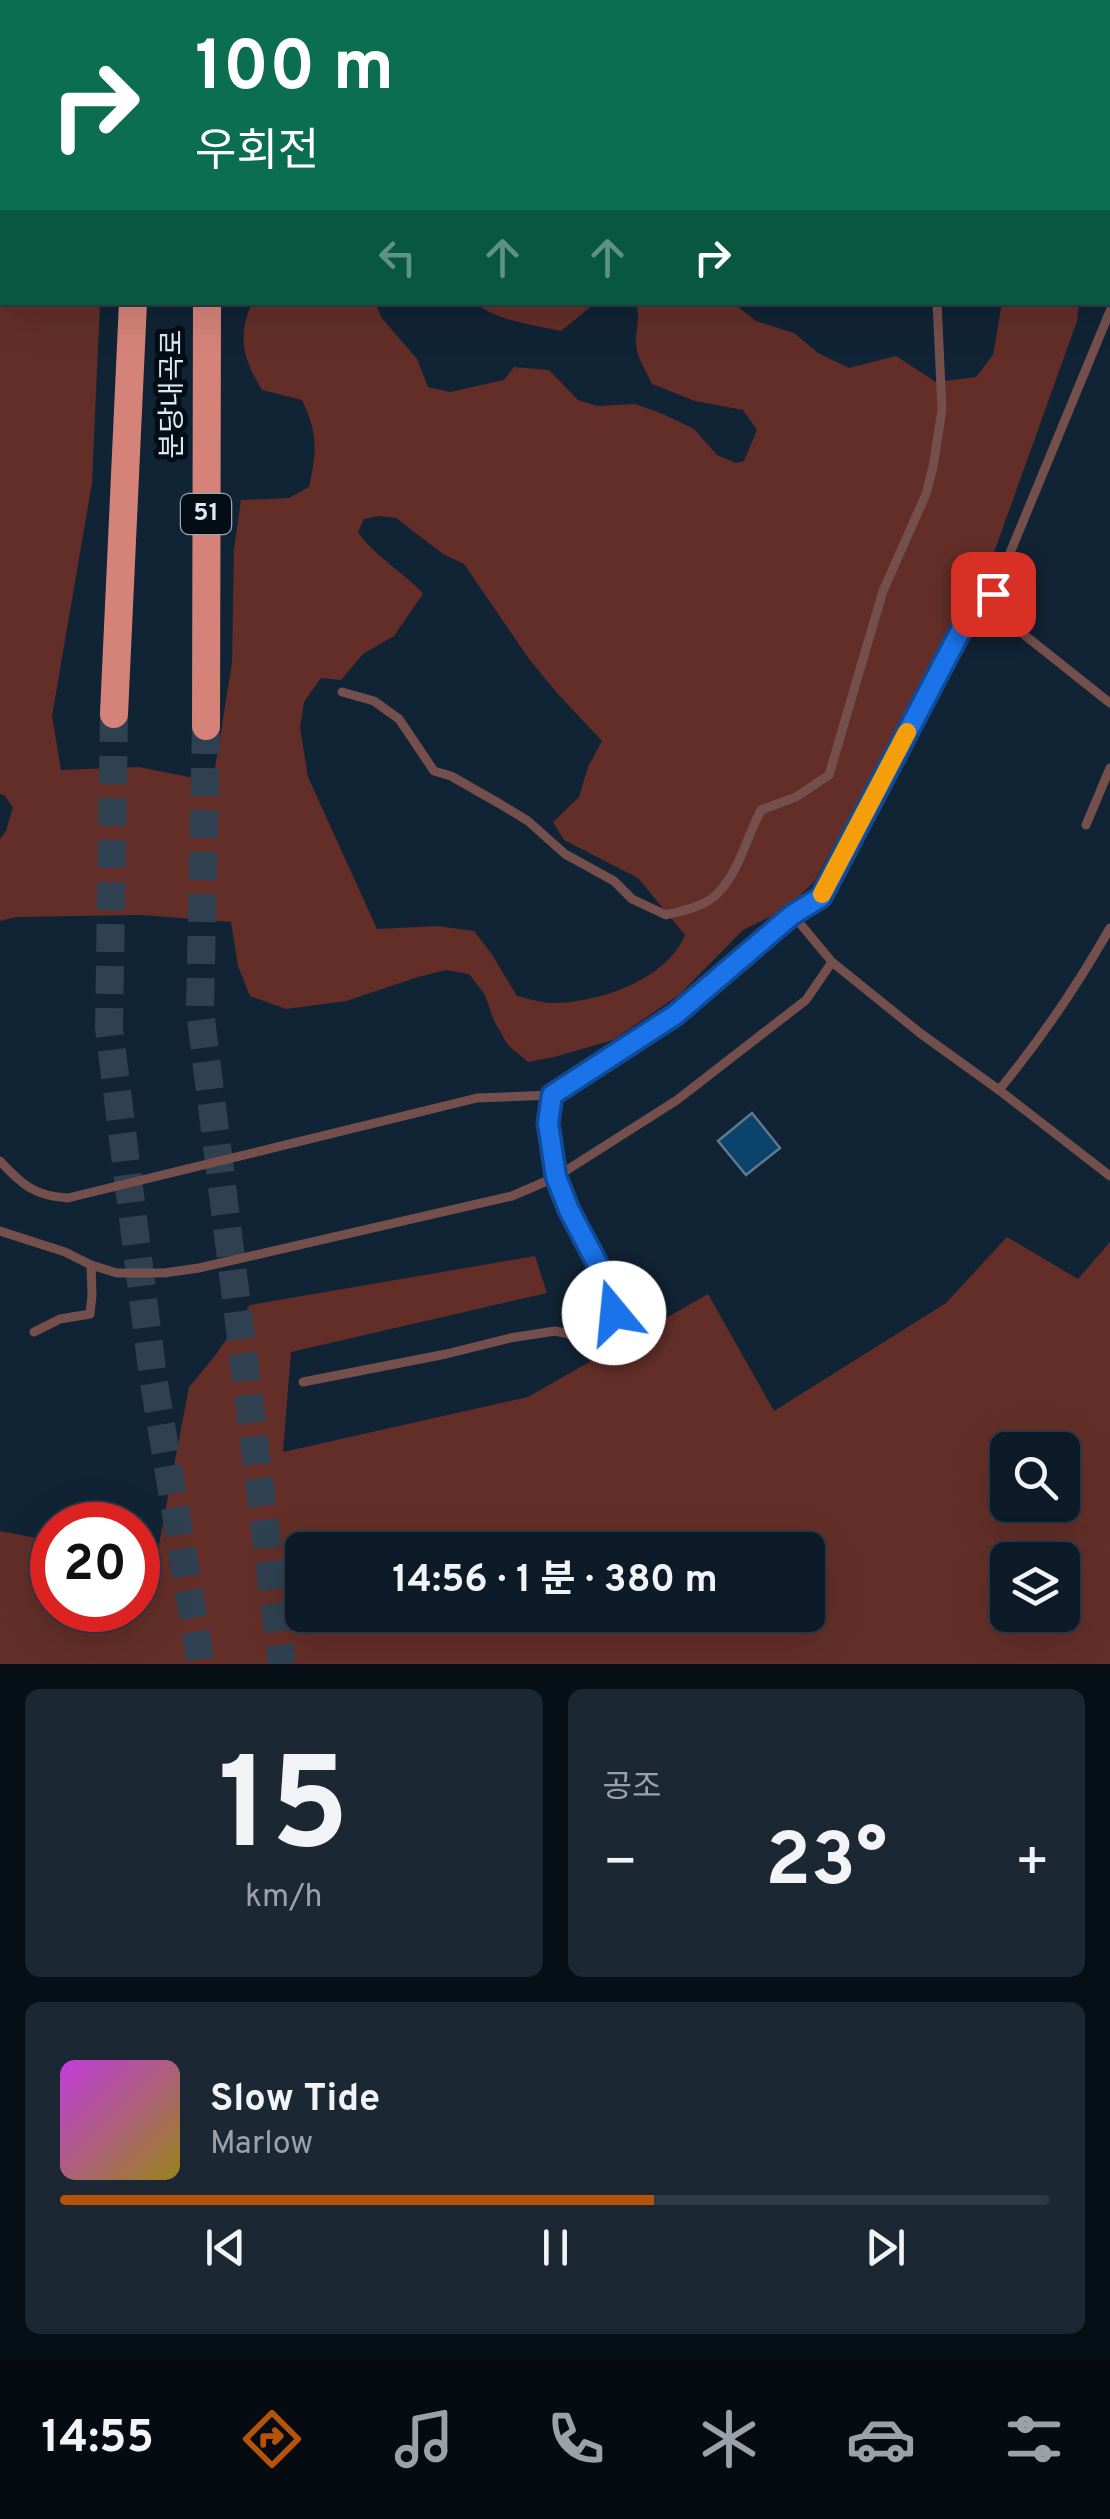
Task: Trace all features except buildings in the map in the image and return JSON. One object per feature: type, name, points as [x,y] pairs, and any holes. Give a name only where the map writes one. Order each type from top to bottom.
[{"type":"highway","name":"분당내곡로","points":[[114,714],[133,305]]},
{"type":"highway","name":"분당내곡로","points":[[206,726],[207,305]]},
{"type":"lane","points":[[342,692],[374,701],[398,719],[434,772],[451,776],[528,821],[565,854],[614,881],[632,900],[666,914],[708,902],[722,890],[761,810],[796,797],[829,776],[883,591],[926,494],[933,467],[942,410],[937,305]]},
{"type":"lane","points":[[0,1161],[26,1188],[48,1197],[68,1198],[477,1098],[552,1095],[675,1015],[792,915],[821,897],[961,630],[993,594],[1110,311]]},
{"type":"lane","points":[[980,609],[1007,621],[1110,703]]},
{"type":"lane","points":[[1086,826],[1110,768]]},
{"type":"lane","points":[[792,915],[832,962],[1110,1176]]},
{"type":"lane","points":[[999,1090],[1036,1046],[1110,928]]},
{"type":"lane","points":[[0,1230],[118,1273],[164,1273],[512,1196],[556,1177],[677,1100],[806,1000],[832,962]]},
{"type":"lane","points":[[303,1382],[510,1338],[555,1332],[578,1336],[604,1326],[614,1313],[608,1284],[556,1177],[548,1123],[552,1095]]},
{"type":"lane","points":[[34,1332],[60,1319],[90,1314],[91,1264]]},
{"type":"shaded area","points":[[0,305],[100,305],[92,483],[52,716],[61,770],[139,767],[209,781],[215,768],[232,663],[234,550],[241,500],[289,498],[309,487],[315,452],[311,422],[302,400],[262,390],[250,368],[244,337],[251,305],[377,305],[381,317],[417,359],[428,387],[450,392],[504,380],[514,367],[549,370],[578,400],[597,406],[635,404],[663,414],[694,429],[717,455],[736,463],[744,461],[757,430],[743,410],[695,401],[652,384],[637,349],[636,305],[736,305],[756,321],[794,333],[818,353],[849,368],[896,356],[936,382],[976,377],[993,355],[1002,305],[1079,305],[1077,321],[992,558],[954,611],[947,642],[814,882],[784,910],[743,930],[679,995],[613,1040],[528,1062],[508,1045],[485,995],[469,974],[446,970],[346,1001],[286,1009],[250,996],[238,966],[231,922],[141,915],[16,917],[0,921],[0,839],[13,807],[0,794]],"holes":[[[396,518],[443,554],[464,564],[529,659],[602,741],[588,767],[579,797],[553,822],[564,840],[638,878],[685,935],[662,965],[627,987],[587,999],[541,1002],[517,996],[474,931],[437,926],[377,929],[308,777],[300,728],[304,702],[321,678],[341,680],[363,654],[394,636],[423,594],[358,532],[364,519]]]},
{"type":"shaded area","points":[[478,305],[593,305],[561,331],[505,318]]},
{"type":"shaded area","points":[[1007,1237],[1078,1279],[1110,1242],[1110,1664],[0,1664],[0,1531],[30,1537],[30,1632],[160,1632],[160,1539],[189,1387],[250,1305],[535,1256],[547,1293],[291,1352],[283,1452],[528,1397],[708,1294],[774,1411],[946,1303]]},
{"type":"tunnel","points":[[114,714],[109,1028],[153,1377],[201,1664]]},
{"type":"tunnel","points":[[206,726],[200,1011],[282,1664]]},
{"type":"slow traffic","points":[[822,894],[907,732]]},
{"type":"route","points":[[614,1313],[608,1284],[556,1177],[548,1123],[552,1095],[675,1015],[792,915],[821,897],[961,630],[993,594]]}]
